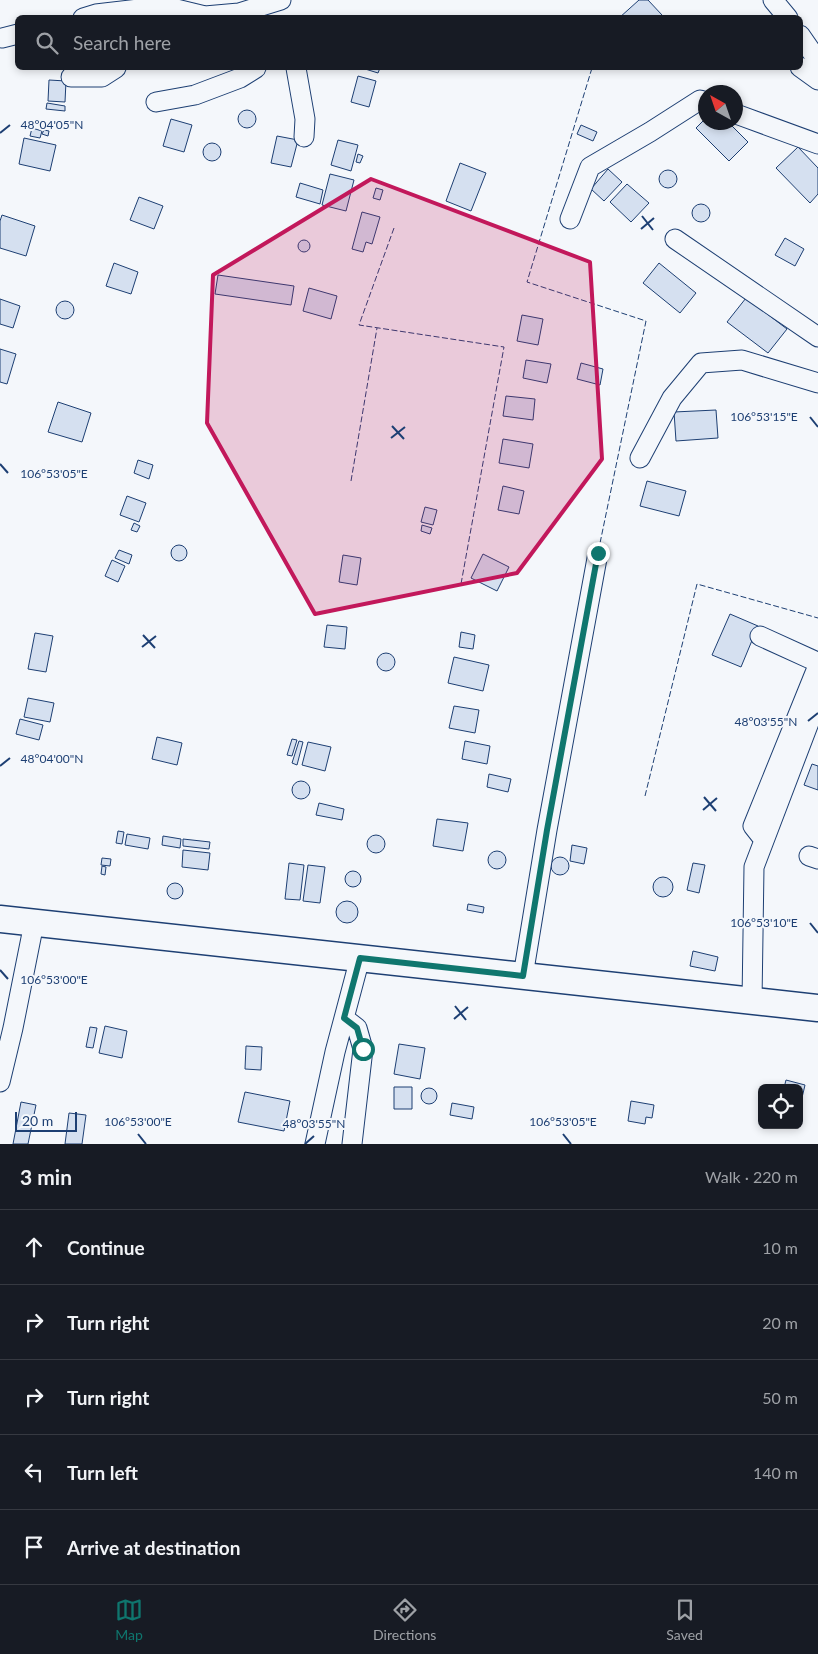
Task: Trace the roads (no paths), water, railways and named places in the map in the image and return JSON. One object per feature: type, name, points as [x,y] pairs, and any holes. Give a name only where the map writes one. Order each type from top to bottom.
[{"type":"main road","points":[[0,919],[818,1008]]},
{"type":"street","points":[[222,15],[239,14],[281,0]]},
{"type":"street","points":[[774,0],[786,15]]},
{"type":"street","points":[[103,15],[164,6],[202,15]]},
{"type":"street","points":[[803,39],[818,61]]},
{"type":"street","points":[[803,69],[818,80]]},
{"type":"street","points":[[71,77],[102,77],[113,70]]},
{"type":"street","points":[[156,102],[195,95],[240,78],[253,70]]},
{"type":"street","points":[[296,70],[305,119],[304,137]]},
{"type":"street","points":[[570,219],[590,167],[698,101]]},
{"type":"street","points":[[743,117],[818,144]]},
{"type":"street","points":[[675,239],[818,337]]},
{"type":"street","points":[[640,458],[672,398],[701,363],[742,360],[818,383]]},
{"type":"street","points":[[523,976],[547,830],[598,553]]},
{"type":"street","points":[[760,636],[815,661],[816,668],[752,826],[764,840]]},
{"type":"street","points":[[752,1001],[754,867],[818,699]]},
{"type":"street","points":[[0,1082],[34,922]]},
{"type":"street","points":[[315,1144],[335,1052],[360,958]]},
{"type":"street","points":[[344,1018],[357,1028],[363,1049],[352,1144]]}]
